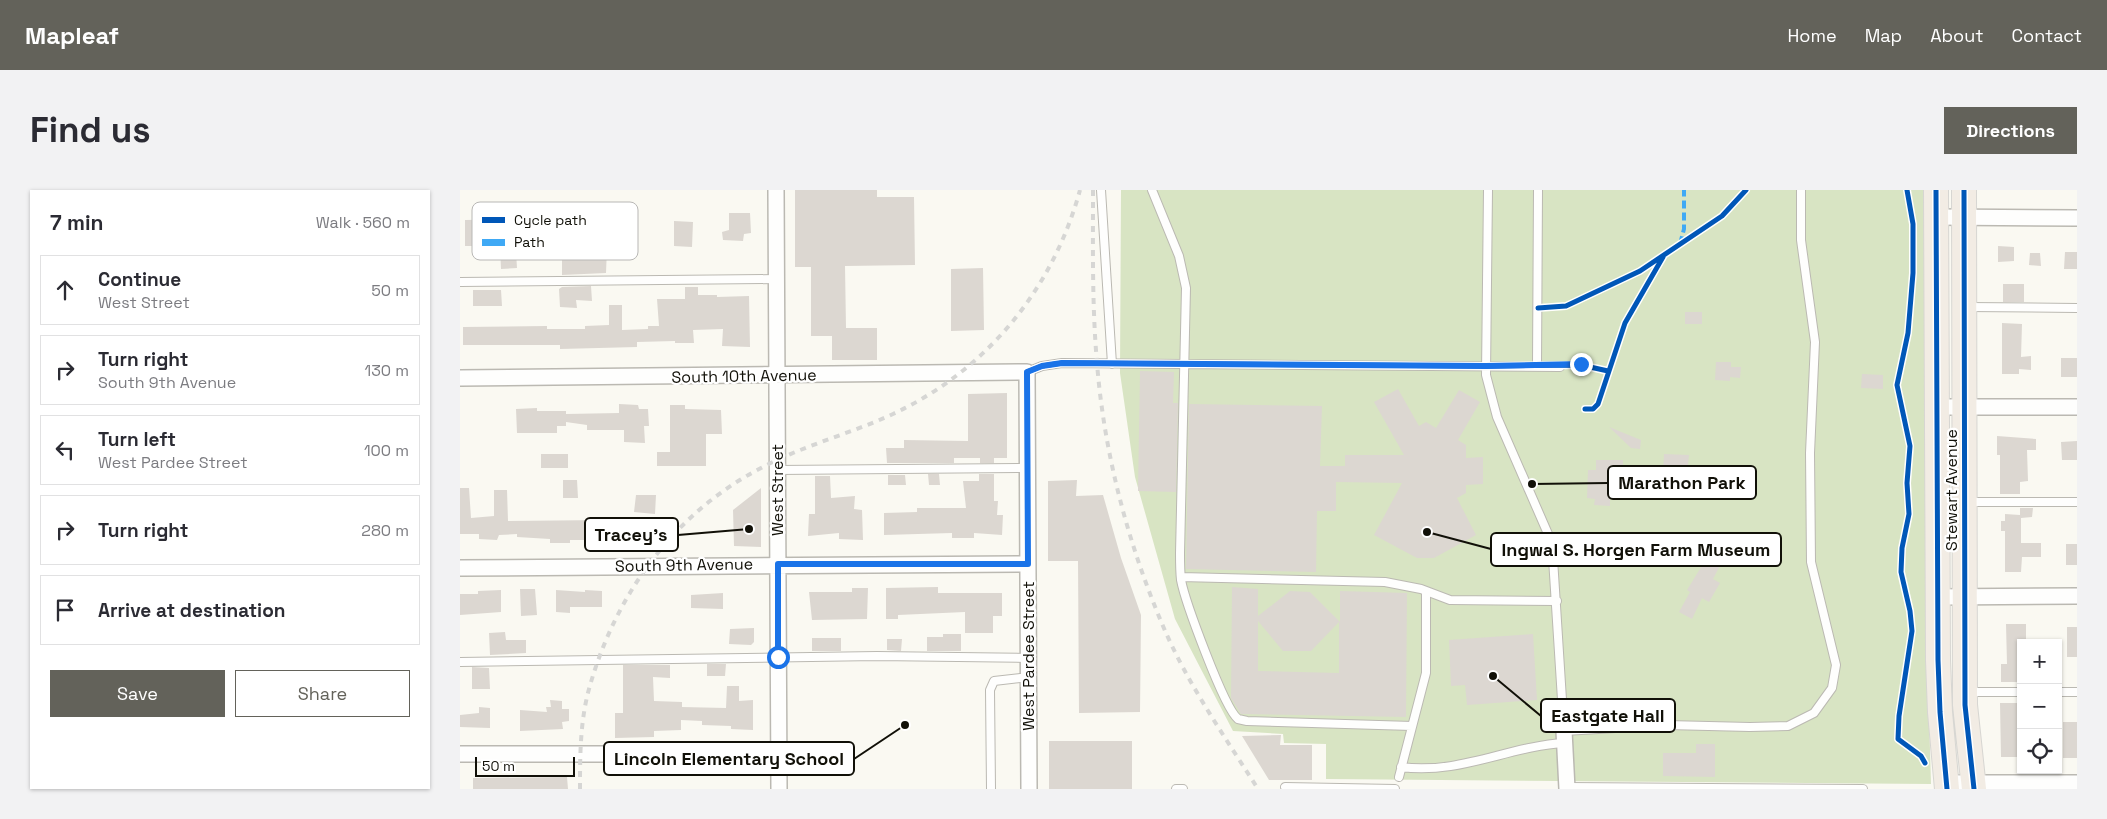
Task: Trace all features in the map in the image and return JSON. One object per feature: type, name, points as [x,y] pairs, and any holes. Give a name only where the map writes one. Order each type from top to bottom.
[{"type":"main road","name":"Stewart Avenue","points":[[1936,190],[1938,689],[1947,786]]},
{"type":"main road","name":"Stewart Avenue","points":[[1964,190],[1965,692],[1974,786]]},
{"type":"street","name":"West Street","points":[[776,190],[779,789]]},
{"type":"street","points":[[1936,217],[2077,218]]},
{"type":"street","name":"South 10th Avenue","points":[[460,378],[1027,372]]},
{"type":"street","name":"West Pardee Street","points":[[1027,372],[1029,789]]},
{"type":"street","points":[[1936,408],[2077,408]]},
{"type":"street","name":"South 9th Avenue","points":[[460,568],[778,564],[1028,564]]},
{"type":"street","points":[[1937,597],[2077,596]]},
{"type":"street","points":[[1565,737],[1567,788]]},
{"type":"street","points":[[460,754],[779,754]]},
{"type":"street","points":[[1947,786],[2077,783]]},
{"type":"lane","points":[[1102,190],[1112,364]]},
{"type":"lane","points":[[1152,190],[1171,234],[1184,274],[1187,299],[1183,364],[1181,576],[1197,628],[1233,715],[1238,719],[1412,726]]},
{"type":"lane","points":[[1488,190],[1486,366],[1488,386],[1497,417],[1552,543],[1565,737]]},
{"type":"lane","points":[[1537,366],[1538,190]]},
{"type":"lane","points":[[1401,767],[1424,769],[1459,766],[1565,737],[1667,725],[1788,726],[1814,713],[1832,688],[1836,666],[1811,562],[1810,453],[1815,342],[1801,240],[1801,190]]},
{"type":"lane","points":[[460,282],[776,279]]},
{"type":"lane","points":[[1964,307],[2077,308]]},
{"type":"lane","points":[[1027,372],[1042,366],[1062,363],[1560,366]]},
{"type":"lane","points":[[777,470],[1027,468]]},
{"type":"lane","points":[[1964,502],[2077,502]]},
{"type":"lane","points":[[1181,576],[1385,582],[1457,601],[1557,601]]},
{"type":"lane","points":[[1399,777],[1426,672],[1426,592]]},
{"type":"lane","points":[[460,662],[778,657],[1029,658]]},
{"type":"lane","points":[[991,789],[990,690],[994,681],[1029,677]]},
{"type":"lane","points":[[1965,692],[2017,692]]},
{"type":"lane","points":[[2062,692],[2077,692]]},
{"type":"lane","points":[[1286,789],[1285,787],[1395,789]]},
{"type":"lane","points":[[1567,788],[1862,789]]},
{"type":"lane","points":[[1176,789],[1183,789]]},
{"type":"green space","points":[[1121,190],[1927,190],[1928,681],[1931,784],[1326,779],[1326,744],[1284,743],[1283,734],[1233,731],[1175,619],[1135,477],[1120,373]]},
{"type":"building","points":[[795,190],[877,190],[877,197],[914,197],[915,265],[845,266],[846,328],[877,328],[877,360],[832,360],[832,336],[811,336],[811,267],[795,267]]},
{"type":"building","points":[[729,213],[750,213],[751,233],[744,234],[743,241],[723,240],[722,232],[729,230]]},
{"type":"building","points":[[465,220],[472,220],[472,246],[465,246]]},
{"type":"building","points":[[674,221],[693,222],[692,247],[674,246]]},
{"type":"building","points":[[1998,246],[2014,247],[2014,261],[1998,262]]},
{"type":"building","points":[[2065,252],[2077,252],[2077,269],[2064,269]]},
{"type":"building","points":[[2030,253],[2040,253],[2041,266],[2029,265]]},
{"type":"building","points":[[501,260],[517,260],[517,268],[501,269]]},
{"type":"building","points":[[562,260],[607,260],[606,273],[562,275]]},
{"type":"building","points":[[983,268],[984,330],[951,331],[951,269]]},
{"type":"building","points":[[2003,284],[2024,284],[2024,302],[2003,302]]},
{"type":"building","points":[[591,286],[592,301],[576,300],[577,308],[560,307],[559,289],[562,287]]},
{"type":"building","points":[[685,287],[698,287],[698,295],[717,295],[717,297],[749,296],[750,347],[722,346],[723,329],[693,330],[694,343],[675,343],[675,341],[637,342],[637,347],[560,349],[560,345],[463,345],[463,327],[547,326],[547,329],[585,329],[585,326],[609,325],[609,305],[622,305],[622,330],[648,329],[648,326],[659,326],[657,299],[685,299]]},
{"type":"building","points":[[473,290],[501,290],[502,306],[473,306]]},
{"type":"building","points":[[1685,312],[1702,312],[1702,324],[1685,324]]},
{"type":"building","points":[[2002,323],[2022,324],[2021,357],[2031,356],[2031,370],[2019,369],[2019,374],[2002,374]]},
{"type":"building","points":[[2061,358],[2077,358],[2077,377],[2061,377]]},
{"type":"building","points":[[1716,362],[1731,362],[1731,367],[1741,367],[1740,378],[1730,377],[1730,381],[1715,380]]},
{"type":"building","points":[[1140,371],[1174,372],[1173,403],[1178,403],[1176,492],[1138,491]]},
{"type":"building","points":[[1862,374],[1883,375],[1883,389],[1861,388]]},
{"type":"building","points":[[1398,389],[1419,426],[1426,422],[1436,428],[1459,390],[1480,402],[1458,440],[1466,445],[1466,458],[1483,457],[1483,484],[1466,485],[1466,493],[1457,498],[1476,535],[1434,558],[1417,558],[1374,535],[1402,483],[1336,482],[1336,511],[1317,511],[1316,572],[1186,569],[1189,404],[1322,406],[1320,466],[1345,466],[1345,455],[1404,455],[1374,402]]},
{"type":"building","points":[[1007,393],[1007,458],[994,458],[994,463],[980,463],[980,458],[954,458],[954,463],[887,463],[886,448],[904,448],[904,440],[968,441],[968,394]]},
{"type":"building","points":[[619,404],[638,405],[639,409],[648,409],[649,426],[644,426],[645,443],[624,442],[624,430],[587,430],[587,425],[566,422],[566,426],[557,426],[557,433],[517,433],[516,409],[537,408],[537,411],[566,411],[566,414],[619,413]]},
{"type":"building","points":[[670,405],[685,405],[685,409],[721,410],[722,434],[706,434],[706,466],[657,466],[657,452],[670,452]]},
{"type":"building","points":[[1609,427],[1641,440],[1640,449],[1631,448]]},
{"type":"building","points":[[1997,436],[2036,439],[2036,450],[2027,450],[2028,481],[2020,482],[2020,494],[2000,494],[2000,455],[1997,455]]},
{"type":"building","points":[[2077,441],[2077,460],[2062,460],[2061,442]]},
{"type":"building","points":[[541,454],[568,454],[568,468],[541,468]]},
{"type":"building","points":[[1664,454],[1689,455],[1687,474],[1663,473]]},
{"type":"building","points":[[1596,460],[1623,460],[1623,470],[1639,470],[1638,500],[1610,499],[1610,506],[1594,505],[1595,499],[1587,498],[1588,470],[1596,470]]},
{"type":"building","points":[[928,474],[939,474],[940,485],[929,485]]},
{"type":"building","points":[[979,474],[994,474],[994,501],[998,501],[997,515],[1003,515],[1002,535],[974,533],[974,538],[952,538],[952,533],[884,535],[884,513],[917,512],[917,508],[966,508],[963,481],[979,481]]},
{"type":"building","points":[[888,475],[905,475],[906,485],[888,485]]},
{"type":"building","points":[[815,476],[830,476],[831,498],[855,496],[854,509],[862,510],[863,540],[839,539],[839,533],[808,536],[809,514],[815,514]]},
{"type":"building","points":[[563,480],[577,480],[578,498],[563,498]]},
{"type":"building","points":[[1077,480],[1076,496],[1103,495],[1121,558],[1141,615],[1140,712],[1079,713],[1078,561],[1048,561],[1048,481]]},
{"type":"building","points":[[460,488],[469,488],[471,518],[494,516],[494,490],[507,490],[508,521],[604,520],[605,540],[570,540],[570,543],[550,543],[550,539],[517,537],[517,534],[499,535],[497,540],[479,539],[479,534],[460,534]]},
{"type":"building","points":[[761,488],[761,547],[734,546],[733,510]]},
{"type":"building","points":[[636,495],[656,495],[655,514],[634,512]]},
{"type":"building","points":[[2020,508],[2033,508],[2032,517],[2021,518],[2021,543],[2041,543],[2041,557],[2022,557],[2021,572],[2005,572],[2005,531],[2001,531],[2001,521],[2005,521],[2005,514],[2020,515]]},
{"type":"building","points":[[2066,544],[2077,544],[2077,565],[2066,565]]},
{"type":"building","points":[[1711,551],[1724,558],[1713,579],[1720,583],[1709,602],[1702,598],[1692,619],[1679,612],[1690,592],[1687,590]]},
{"type":"building","points":[[938,587],[938,593],[1002,593],[1002,616],[993,616],[993,633],[965,633],[965,612],[898,615],[898,619],[886,619],[886,588]]},
{"type":"building","points":[[1232,587],[1258,589],[1258,616],[1290,591],[1310,592],[1340,622],[1340,591],[1407,593],[1406,717],[1241,714],[1231,698]],"holes":[[[1258,621],[1283,651],[1311,651],[1339,622],[1339,673],[1258,671]]]},
{"type":"building","points":[[852,588],[868,588],[867,619],[812,620],[809,592],[852,592]]},
{"type":"building","points":[[520,589],[535,589],[537,615],[521,616]]},
{"type":"building","points":[[501,590],[501,612],[460,615],[460,594],[478,594],[478,591]]},
{"type":"building","points":[[556,590],[602,591],[602,607],[570,607],[570,613],[556,612]]},
{"type":"building","points":[[723,593],[723,609],[691,608],[691,595]]},
{"type":"building","points":[[2006,624],[2026,624],[2026,639],[2017,639],[2017,682],[2001,682],[2001,664],[2007,664]]},
{"type":"building","points":[[2067,627],[2077,627],[2077,657],[2067,657]]},
{"type":"building","points":[[754,628],[754,642],[751,645],[729,644],[730,629]]},
{"type":"building","points":[[505,632],[506,640],[526,640],[526,653],[490,655],[489,633]]},
{"type":"building","points":[[943,634],[961,634],[961,651],[927,651],[927,637],[943,637]]},
{"type":"building","points":[[1533,634],[1537,700],[1467,705],[1465,685],[1451,686],[1449,640]]},
{"type":"building","points":[[812,638],[841,638],[841,651],[812,651]]},
{"type":"building","points":[[887,639],[902,639],[901,651],[887,650]]},
{"type":"building","points":[[707,664],[726,664],[725,676],[707,676]]},
{"type":"building","points":[[623,665],[670,665],[670,678],[653,677],[654,701],[682,702],[682,707],[726,708],[727,686],[739,686],[739,701],[753,700],[753,730],[731,729],[731,726],[702,725],[702,721],[681,720],[681,730],[654,731],[654,737],[615,738],[615,713],[623,713]]},
{"type":"building","points":[[472,667],[489,668],[490,689],[472,689]]},
{"type":"building","points":[[550,700],[562,701],[562,709],[569,709],[569,721],[562,722],[563,729],[520,731],[520,710],[547,712],[546,707],[551,707]]},
{"type":"building","points":[[2000,703],[2017,703],[2017,757],[2001,757]]},
{"type":"building","points":[[479,707],[490,708],[490,728],[460,727],[460,715],[479,713]]},
{"type":"building","points":[[2063,722],[2077,722],[2077,758],[2063,758]]},
{"type":"building","points":[[1281,735],[1280,745],[1312,745],[1312,780],[1269,780],[1242,736]]},
{"type":"building","points":[[1049,741],[1132,741],[1132,789],[1049,789]]},
{"type":"building","points":[[1696,744],[1715,744],[1715,777],[1663,776],[1663,753],[1696,753]]},
{"type":"building","points":[[567,777],[568,789],[473,789],[473,778]]},
{"type":"railway","points":[[580,789],[582,726],[586,701],[600,654],[632,590],[652,560],[675,533],[701,508],[730,487],[777,460],[893,414],[927,396],[958,374],[986,350],[1012,323],[1034,293],[1053,261],[1068,226],[1080,190]]},
{"type":"railway","points":[[1093,190],[1094,320],[1100,397],[1112,464],[1129,530],[1150,595],[1183,668],[1258,789]]},
{"type":"marked path","points":[[1680,244],[1684,229],[1684,190]]},
{"type":"cycle path","points":[[1538,308],[1566,306],[1640,271],[1722,216],[1746,190]]},
{"type":"cycle path","points":[[1907,190],[1913,224],[1913,273],[1908,333],[1897,385],[1910,446],[1907,483],[1909,514],[1902,548],[1901,572],[1910,611],[1912,631],[1899,716],[1898,739],[1921,756],[1925,763]]},
{"type":"cycle path","points":[[1936,190],[1938,660],[1940,712],[1947,789]]},
{"type":"cycle path","points":[[1964,190],[1965,705],[1974,789]]},
{"type":"cycle path","points":[[1585,409],[1593,409],[1598,404],[1625,323],[1663,257]]},
{"type":"cycle path","points":[[1027,372],[1042,366],[1062,363],[1581,365],[1608,371]]},
{"type":"place","name":"Marathon Park","points":[[1532,484]]},
{"type":"place","name":"Tracey's","points":[[749,529]]},
{"type":"place","name":"Ingwal S. Horgen Farm Museum","points":[[1427,532]]},
{"type":"place","name":"Eastgate Hall","points":[[1493,676]]},
{"type":"place","name":"Lincoln Elementary School","points":[[905,725]]},
{"type":"route","points":[[778,657],[778,564],[1028,564],[1027,372],[1042,366],[1062,363],[1486,366],[1560,366],[1581,364]]}]
